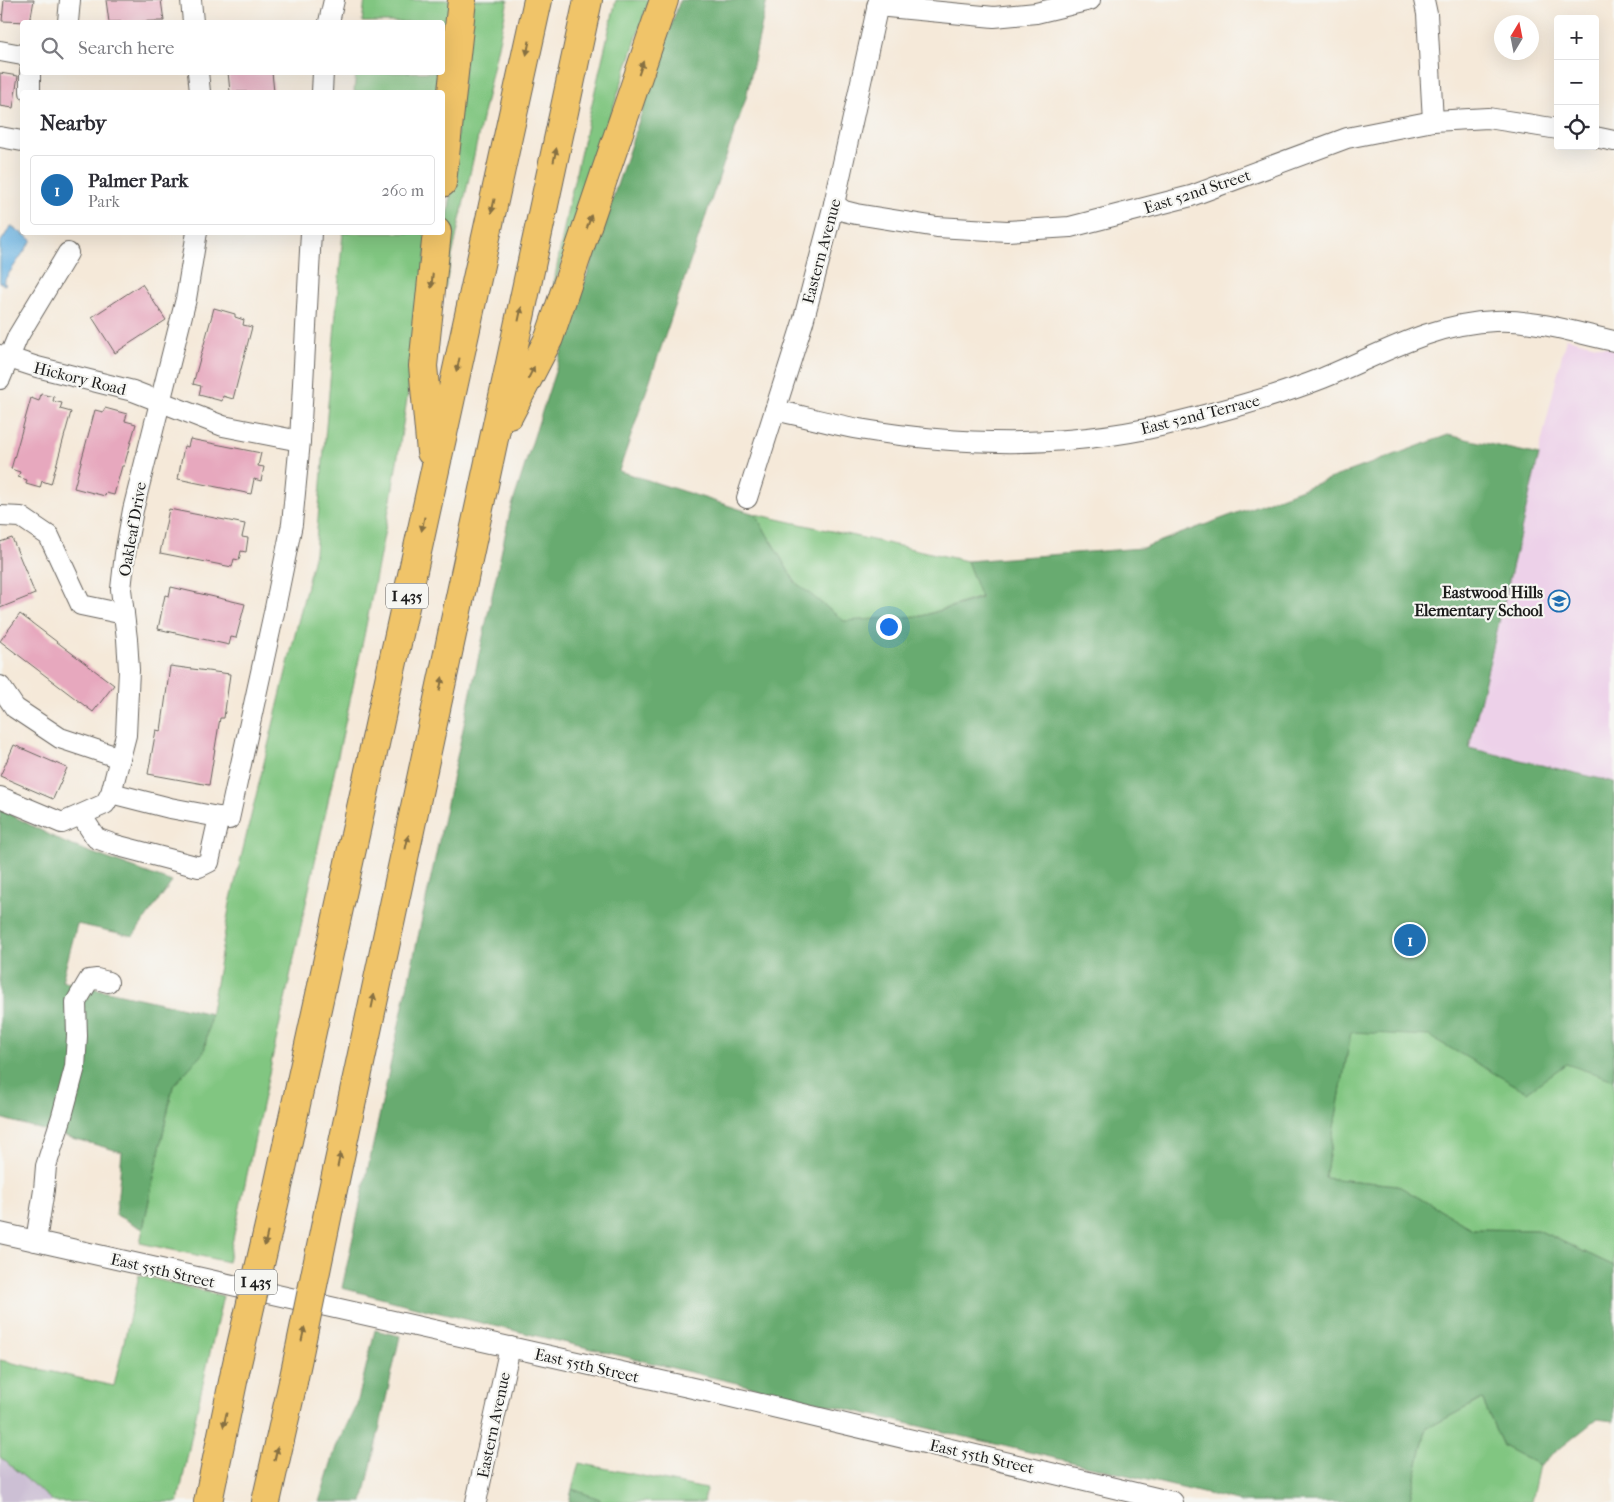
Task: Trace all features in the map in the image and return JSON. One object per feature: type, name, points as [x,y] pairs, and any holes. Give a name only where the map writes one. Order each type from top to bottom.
[{"type":"highway","points":[[445,155],[462,0]]},
{"type":"highway","name":"I 435","points":[[208,1502],[235,1372],[277,1191],[538,0]]},
{"type":"highway","points":[[266,1502],[588,0]]},
{"type":"highway","points":[[492,448],[549,338],[664,0]]},
{"type":"highway","points":[[433,478],[423,366],[437,235]]},
{"type":"street","points":[[68,20],[70,0]]},
{"type":"street","points":[[191,0],[193,20]]},
{"type":"street","points":[[326,20],[334,0]]},
{"type":"street","points":[[878,3],[994,17],[1036,13],[1090,0]]},
{"type":"street","points":[[1424,0],[1427,14],[1433,121]]},
{"type":"street","name":"Eastern Avenue","points":[[747,498],[802,322],[834,204],[878,3]]},
{"type":"street","points":[[0,51],[20,55]]},
{"type":"street","points":[[30,75],[30,90]]},
{"type":"street","points":[[198,75],[200,90]]},
{"type":"street","points":[[322,90],[323,75]]},
{"type":"street","name":"East 52nd Street","points":[[834,204],[844,211],[856,214],[937,227],[1007,231],[1070,227],[1191,196],[1347,138],[1433,121],[1488,118],[1554,128]]},
{"type":"street","points":[[0,137],[20,141]]},
{"type":"street","points":[[1599,138],[1614,141]]},
{"type":"street","name":"Oakleaf Drive","points":[[111,793],[126,735],[129,670],[121,589],[124,554],[133,510],[186,299],[196,235]]},
{"type":"street","points":[[81,815],[96,838],[200,867],[209,862],[224,818],[275,608],[292,524],[300,441],[311,235]]},
{"type":"street","points":[[0,379],[4,356],[68,253]]},
{"type":"street","name":"East 52nd Terrace","points":[[775,410],[859,428],[957,441],[1024,442],[1103,436],[1163,425],[1243,404],[1321,378],[1430,332],[1459,325],[1496,321],[1541,325],[1614,341]]},
{"type":"street","name":"Hickory Road","points":[[4,356],[36,367],[133,391],[223,426],[300,441]]},
{"type":"street","points":[[0,516],[21,518],[48,536],[81,605],[124,614]]},
{"type":"street","points":[[0,686],[15,708],[60,738],[120,758]]},
{"type":"street","points":[[0,797],[62,823],[105,804],[111,793],[170,808],[224,818]]},
{"type":"street","points":[[36,1241],[46,1166],[75,1067],[77,1036],[76,1002],[90,980],[97,979],[108,982]]},
{"type":"street","name":"East 55th Street","points":[[0,1233],[706,1391],[1174,1502]]},
{"type":"street","name":"Eastern Avenue","points":[[476,1502],[510,1347]]},
{"type":"shaded area","name":"Eastwood Hills Elementary School","points":[[1566,338],[1614,349],[1614,782],[1469,748]]},
{"type":"shaded area","points":[[0,1457],[54,1502],[0,1502]]},
{"type":"green space","points":[[365,0],[453,0],[445,67],[445,20],[362,20]]},
{"type":"green space","points":[[471,0],[508,0],[445,288],[441,287]]},
{"type":"green space","points":[[616,0],[649,0],[552,293],[568,207]]},
{"type":"green space","points":[[680,0],[767,0],[746,98],[619,471],[755,514],[795,582],[844,621],[922,616],[981,598],[967,561],[1142,548],[1448,435],[1539,455],[1469,748],[1614,782],[1614,1080],[1566,1064],[1527,1092],[1429,1036],[1351,1032],[1325,1178],[1397,1185],[1472,1229],[1538,1230],[1614,1266],[1614,1421],[1597,1419],[1539,1465],[1503,1446],[1482,1399],[1426,1429],[1409,1502],[1241,1502],[427,1310],[342,1288],[510,512],[572,319]]},
{"type":"green space","points":[[356,75],[444,75],[442,90],[354,90]]},
{"type":"green space","points":[[343,235],[428,235],[412,368],[391,499],[364,636],[228,1262],[140,1243],[173,1086],[204,1051],[230,903],[315,552]]},
{"type":"green space","points":[[755,514],[967,561],[981,597],[922,616],[844,622],[795,582]]},
{"type":"green space","points":[[1614,782],[1614,1266],[1538,1230],[1472,1229],[1397,1185],[1325,1178],[1347,1054],[1330,1046]]},
{"type":"green space","points":[[0,809],[65,843],[172,882],[133,936],[77,924],[62,981],[211,1014],[204,1052],[173,1086],[143,1229],[116,1215],[122,1152],[0,1118]]},
{"type":"green space","points":[[139,1275],[223,1296],[178,1502],[54,1502],[0,1457],[0,1360],[114,1386]]},
{"type":"green space","points":[[375,1330],[400,1336],[363,1502],[319,1502],[336,1447],[357,1404]]},
{"type":"green space","points":[[1482,1399],[1503,1446],[1539,1465],[1531,1502],[1409,1502],[1426,1429]]},
{"type":"green space","points":[[579,1463],[706,1489],[704,1502],[600,1502],[599,1499],[572,1489]]},
{"type":"green space","points":[[572,1489],[600,1499],[600,1502],[569,1502]]},
{"type":"water","points":[[11,226],[20,232],[20,235],[24,235],[32,240],[3,282],[6,284],[4,285],[0,282],[0,243]]},
{"type":"building","points":[[4,0],[34,0],[30,20],[2,21]]},
{"type":"building","points":[[106,0],[161,0],[164,20],[109,20]]},
{"type":"building","points":[[0,73],[18,76],[13,108],[0,106]]},
{"type":"building","points":[[228,75],[272,75],[274,90],[230,90]]},
{"type":"building","points":[[142,284],[166,320],[115,353],[92,317]]},
{"type":"building","points":[[214,308],[235,314],[235,317],[244,320],[243,325],[252,327],[233,399],[223,396],[222,401],[199,395],[201,386],[193,384]]},
{"type":"building","points":[[41,394],[54,397],[53,401],[62,403],[60,409],[71,412],[51,484],[42,481],[40,488],[26,484],[27,480],[18,477],[20,472],[11,469],[31,398],[39,401]]},
{"type":"building","points":[[105,408],[127,414],[125,421],[136,424],[114,495],[106,493],[105,496],[74,488],[95,410],[103,412]]},
{"type":"building","points":[[190,439],[261,453],[258,466],[264,467],[261,481],[254,479],[251,494],[178,479],[184,446],[188,447]]},
{"type":"building","points":[[169,509],[245,524],[242,537],[248,538],[246,552],[241,551],[239,560],[234,559],[232,567],[160,553]]},
{"type":"building","points":[[12,538],[35,594],[0,608],[0,542]]},
{"type":"building","points":[[171,587],[245,604],[236,638],[231,637],[229,645],[158,629],[165,595],[169,596]]},
{"type":"building","points":[[20,614],[114,685],[93,712],[0,641]]},
{"type":"building","points":[[170,666],[230,674],[224,718],[220,718],[209,785],[148,774],[156,730],[161,731]]},
{"type":"building","points":[[14,745],[67,768],[53,799],[0,776]]},
{"type":"place","name":"Eastwood Hills Elementary School","points":[[1559,601]]},
{"type":"place","name":"Palmer Park","points":[[1410,940]]}]
